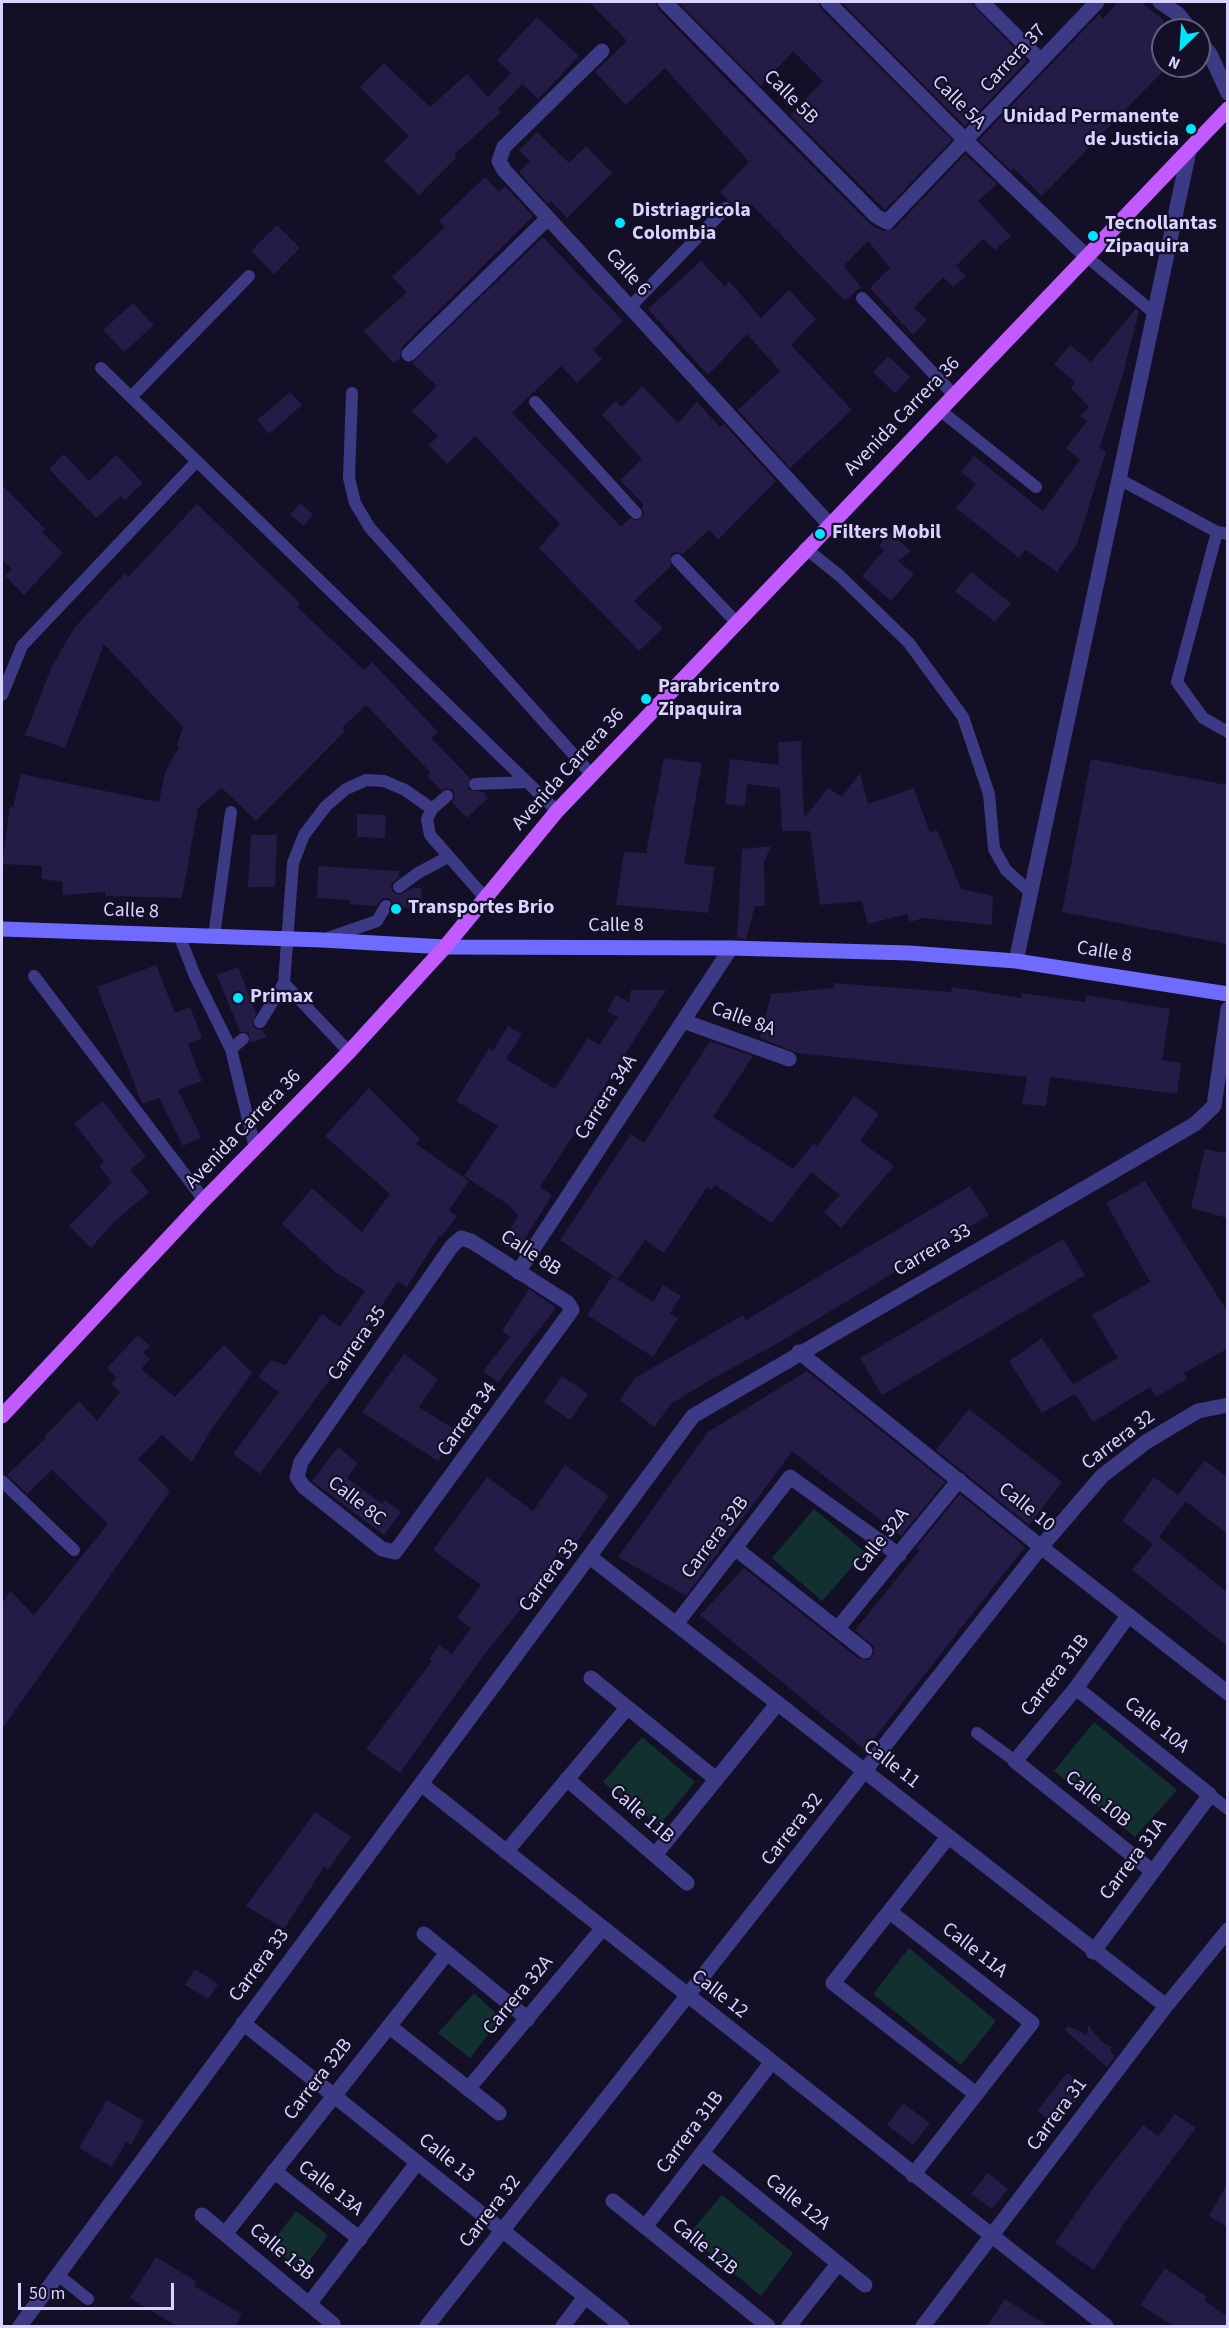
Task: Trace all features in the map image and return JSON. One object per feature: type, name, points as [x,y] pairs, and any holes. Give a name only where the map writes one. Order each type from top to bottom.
[{"type":"main road","name":"Avenida Carrera 36","points":[[2,1416],[204,1200],[349,1052],[445,947],[557,811],[591,774],[829,524],[941,411],[953,394],[1227,109]]},
{"type":"main road","name":"Calle 8","points":[[2,928],[287,938],[445,947],[730,948],[909,953],[1016,961],[1227,994]]},
{"type":"street","name":"Calle 5B","points":[[665,2],[876,216],[887,222]]},
{"type":"street","name":"Calle 5A","points":[[828,2],[966,141],[1086,256]]},
{"type":"street","points":[[982,2],[1041,61]]},
{"type":"street","name":"Carrera 37","points":[[887,222],[1096,2]]},
{"type":"street","points":[[1160,2],[1181,18]]},
{"type":"street","name":"Calle 6","points":[[602,51],[504,147],[499,160],[504,170],[829,524]]},
{"type":"street","points":[[1211,56],[1227,93]]},
{"type":"street","points":[[1016,961],[1189,151]]},
{"type":"street","points":[[409,354],[548,218]]},
{"type":"street","name":"Carrera 34A","points":[[518,1272],[730,948]]},
{"type":"street","name":"Carrera 33","points":[[20,2326],[693,1416],[1195,1124],[1214,1106],[1227,1009]]},
{"type":"street","name":"Calle 8A","points":[[683,1021],[789,1059]]},
{"type":"street","name":"Calle 8B","points":[[461,1238],[471,1241],[568,1303],[572,1310]]},
{"type":"street","name":"Carrera 35","points":[[297,1477],[301,1462],[452,1246],[461,1238]]},
{"type":"street","name":"Carrera 34","points":[[394,1552],[417,1525],[572,1310]]},
{"type":"street","name":"Calle 10","points":[[800,1352],[1041,1547],[1227,1693]]},
{"type":"street","name":"Carrera 32","points":[[427,2326],[1041,1547],[1102,1476],[1146,1442],[1198,1411],[1227,1406]]},
{"type":"street","name":"Calle 8C","points":[[297,1477],[304,1487],[382,1549],[394,1552]]},
{"type":"street","name":"Carrera 32B","points":[[676,1624],[790,1477],[899,1555]]},
{"type":"street","name":"Calle 32A","points":[[838,1628],[959,1480]]},
{"type":"street","points":[[735,1548],[865,1651]]},
{"type":"street","name":"Calle 11","points":[[590,1557],[1093,1952],[1166,2006]]},
{"type":"street","name":"Carrera 31B","points":[[1015,1761],[1076,1688],[1128,1616]]},
{"type":"street","points":[[591,1678],[716,1779]]},
{"type":"street","name":"Calle 10A","points":[[1076,1688],[1210,1795]]},
{"type":"street","points":[[655,1855],[778,1703]]},
{"type":"street","points":[[506,1852],[627,1708]]},
{"type":"street","name":"Calle 10B","points":[[1015,1761],[1152,1871]]},
{"type":"street","name":"Calle 11B","points":[[567,1779],[687,1883]]},
{"type":"street","name":"Calle 12","points":[[421,1784],[687,1997],[1106,2326]]},
{"type":"street","name":"Carrera 31A","points":[[1093,1952],[1210,1795]]},
{"type":"street","points":[[913,2175],[976,2094],[833,1983],[948,1837]]},
{"type":"street","name":"Calle 11A","points":[[890,1912],[1032,2024],[976,2094]]},
{"type":"street","name":"Carrera 32A","points":[[468,2089],[602,1929]]},
{"type":"street","name":"Carrera 31","points":[[923,2326],[1166,2006],[1227,1930]]},
{"type":"street","points":[[424,1934],[528,2019]]},
{"type":"street","name":"Carrera 32B","points":[[225,2234],[447,1953]]},
{"type":"street","name":"Calle 13","points":[[243,2023],[622,2326]]},
{"type":"street","points":[[389,2026],[499,2113]]},
{"type":"street","name":"Carrera 31B","points":[[645,2227],[771,2063]]},
{"type":"street","name":"Calle 12A","points":[[702,2153],[865,2285]]},
{"type":"street","points":[[309,2304],[417,2163]]},
{"type":"street","name":"Calle 13A","points":[[274,2171],[360,2239]]},
{"type":"street","name":"Calle 12B","points":[[613,2201],[768,2326]]},
{"type":"street","name":"Calle 13B","points":[[202,2215],[333,2324]]},
{"type":"street","points":[[789,2326],[838,2264]]},
{"type":"street","points":[[563,2326],[585,2297]]},
{"type":"lane","points":[[630,307],[726,208]]},
{"type":"lane","points":[[1086,256],[1154,313]]},
{"type":"lane","points":[[131,398],[249,276]]},
{"type":"lane","points":[[862,298],[953,394]]},
{"type":"lane","points":[[101,368],[557,811]]},
{"type":"lane","points":[[352,393],[349,478],[355,503],[370,528],[591,774]]},
{"type":"lane","points":[[535,402],[636,513]]},
{"type":"lane","points":[[941,411],[1035,487]]},
{"type":"lane","points":[[2,695],[22,646],[197,461]]},
{"type":"lane","points":[[1119,479],[1222,533],[1177,682],[1203,718],[1227,732]]},
{"type":"lane","points":[[806,548],[840,576],[909,643],[963,717],[989,794],[994,849],[1006,870],[1030,892]]},
{"type":"lane","points":[[677,560],[736,622]]},
{"type":"lane","points":[[260,1022],[284,983],[293,863],[304,835],[326,806],[346,789],[366,780],[384,781],[405,790],[432,809]]},
{"type":"lane","points":[[475,784],[527,782]]},
{"type":"lane","points":[[447,796],[432,809],[428,819],[430,835],[486,899]]},
{"type":"lane","points":[[214,936],[231,812]]},
{"type":"lane","points":[[399,887],[418,873],[448,857]]},
{"type":"lane","points":[[322,940],[377,921],[386,906]]},
{"type":"lane","points":[[179,935],[195,976],[231,1049],[255,1148]]},
{"type":"lane","points":[[34,976],[204,1200]]},
{"type":"lane","points":[[284,983],[349,1052]]},
{"type":"lane","points":[[231,1049],[243,1039]]},
{"type":"lane","points":[[2,1481],[74,1550]]},
{"type":"lane","points":[[977,1732],[1015,1761]]},
{"type":"lane","points":[[1210,1795],[1227,1809]]},
{"type":"lane","points":[[58,2275],[87,2299]]},
{"type":"green space","points":[[814,1509],[865,1552],[822,1601],[772,1558]]},
{"type":"green space","points":[[1094,1722],[1177,1790],[1135,1837],[1054,1771]]},
{"type":"green space","points":[[642,1737],[695,1782],[659,1826],[603,1782]]},
{"type":"green space","points":[[909,1948],[996,2021],[961,2065],[873,1994]]},
{"type":"green space","points":[[474,1993],[501,2018],[470,2058],[438,2033]]},
{"type":"green space","points":[[722,2195],[793,2253],[761,2296],[688,2235]]},
{"type":"green space","points":[[296,2211],[328,2235],[303,2270],[269,2247]]},
{"type":"building","points":[[589,2],[656,2],[658,9],[871,225],[883,231],[894,229],[965,154],[997,184],[978,201],[1011,236],[995,250],[983,239],[956,266],[966,276],[953,287],[943,277],[914,308],[927,320],[913,335],[870,288],[890,268],[868,241],[844,266],[861,287],[845,301],[752,205],[742,214],[720,192],[749,162],[665,68],[626,105],[595,72],[627,41]]},
{"type":"building","points":[[678,2],[819,2],[821,9],[952,140],[885,210],[790,115],[823,81],[793,51],[761,86]]},
{"type":"building","points":[[841,2],[970,2],[1027,61],[965,126]]},
{"type":"building","points":[[1118,2],[1141,2],[1161,18],[1151,18],[1151,78],[1156,78],[1042,196],[1014,168],[1011,171],[979,140],[1099,14],[1103,19]]},
{"type":"building","points":[[537,17],[579,56],[538,99],[522,84],[498,109],[501,112],[454,155],[456,158],[419,195],[384,161],[409,136],[360,87],[384,63],[430,107],[467,74],[488,97],[511,73],[497,60]]},
{"type":"building","points":[[537,132],[569,163],[586,146],[612,173],[567,218],[551,201],[548,204],[519,172],[530,161],[519,150]]},
{"type":"building","points":[[485,177],[499,192],[505,186],[533,216],[402,347],[400,358],[394,364],[364,331],[407,292],[392,277],[445,227],[439,221]]},
{"type":"building","points":[[277,225],[300,248],[274,274],[251,251]]},
{"type":"building","points":[[543,237],[623,321],[593,350],[602,359],[577,383],[561,366],[512,413],[621,527],[630,518],[638,521],[644,515],[642,507],[644,505],[620,480],[642,459],[602,415],[615,401],[622,407],[642,386],[678,423],[697,402],[720,427],[724,424],[776,481],[718,540],[709,530],[683,554],[676,552],[671,554],[671,566],[634,601],[663,628],[639,651],[539,548],[560,524],[475,436],[447,464],[429,445],[438,436],[412,411],[437,386],[412,363]]},
{"type":"building","points":[[701,261],[725,287],[729,281],[761,318],[789,290],[816,319],[791,345],[852,410],[790,468],[738,410],[780,371],[747,334],[708,375],[648,309]]},
{"type":"building","points":[[133,303],[154,325],[124,352],[103,330]]},
{"type":"building","points":[[1136,309],[1139,311],[1123,374],[1100,447],[1106,452],[1077,544],[1057,572],[1026,550],[1019,558],[956,508],[976,484],[961,472],[974,456],[1043,511],[1080,460],[1066,448],[1087,421],[1080,416],[1089,407],[1071,388],[1075,382],[1054,364],[1070,345],[1091,362]]},
{"type":"building","points":[[888,356],[910,377],[895,393],[873,372]]},
{"type":"building","points":[[290,392],[302,405],[269,434],[257,420]]},
{"type":"building","points":[[64,454],[89,481],[116,455],[143,483],[125,500],[121,496],[96,518],[49,469]]},
{"type":"building","points":[[2,485],[45,529],[42,532],[63,553],[24,595],[5,576],[12,569],[2,560]]},
{"type":"building","points":[[300,503],[313,514],[304,526],[290,515]]},
{"type":"building","points":[[197,504],[300,603],[297,607],[364,670],[372,662],[438,732],[431,738],[470,778],[468,789],[483,792],[488,798],[467,818],[452,802],[455,795],[453,790],[446,788],[441,790],[427,776],[431,773],[366,705],[342,728],[345,731],[256,821],[222,788],[198,808],[182,898],[105,896],[105,892],[63,895],[62,882],[42,879],[42,866],[2,864],[10,807],[13,807],[21,774],[159,802],[165,772],[179,747],[177,745],[183,727],[104,644],[65,748],[25,735],[52,666],[75,627],[125,573],[128,577]]},
{"type":"building","points":[[890,533],[911,551],[898,561],[914,574],[891,601],[862,576],[884,550],[879,546]]},
{"type":"building","points":[[971,572],[1011,603],[995,622],[955,591]]},
{"type":"building","points":[[801,741],[804,818],[828,788],[842,797],[860,773],[868,804],[914,788],[930,833],[937,830],[961,889],[993,896],[992,925],[923,918],[910,922],[907,914],[868,924],[862,901],[820,905],[810,831],[782,831],[780,788],[747,784],[745,806],[725,804],[730,759],[779,765],[778,742]]},
{"type":"building","points":[[664,758],[702,763],[684,864],[715,867],[708,913],[616,905],[624,852],[646,853]]},
{"type":"building","points":[[1091,759],[1227,785],[1227,944],[1062,912]]},
{"type":"building","points":[[357,814],[386,815],[385,838],[357,837]]},
{"type":"building","points":[[251,835],[277,835],[275,887],[248,887]]},
{"type":"building","points":[[771,846],[764,862],[765,906],[755,906],[746,939],[737,938],[742,849]]},
{"type":"building","points":[[318,866],[399,871],[399,877],[391,884],[392,891],[399,895],[412,888],[422,888],[421,908],[394,907],[393,902],[387,898],[382,899],[376,906],[349,904],[350,900],[317,898]]},
{"type":"building","points":[[156,965],[175,1013],[190,1007],[202,1038],[188,1044],[202,1081],[178,1090],[201,1137],[183,1146],[159,1098],[142,1104],[97,987]]},
{"type":"building","name":"Primax","points":[[238,967],[256,1013],[253,1025],[256,1029],[263,1030],[266,1037],[250,1043],[249,1033],[240,1032],[217,975]]},
{"type":"building","points":[[834,983],[951,992],[952,987],[1021,998],[1022,993],[1085,1002],[1086,995],[1170,1009],[1162,1060],[1181,1063],[1177,1094],[1050,1077],[1046,1106],[1022,1104],[1027,1077],[797,1053],[760,1038],[771,994],[834,988]]},
{"type":"building","points":[[631,990],[666,990],[540,1187],[552,1195],[516,1253],[501,1243],[518,1216],[509,1205],[464,1176],[498,1126],[456,1101],[489,1048],[493,1051],[508,1026],[522,1034],[506,1059],[555,1089],[588,1038],[599,1045],[618,1017],[607,1012],[616,995],[629,1002]]},
{"type":"building","points":[[710,1041],[753,1056],[713,1117],[793,1169],[814,1143],[817,1146],[854,1096],[879,1114],[860,1141],[894,1166],[841,1228],[824,1212],[840,1195],[811,1172],[772,1223],[715,1185],[712,1190],[707,1187],[664,1253],[645,1240],[618,1279],[560,1240],[631,1134],[644,1143]]},
{"type":"building","points":[[369,1088],[420,1139],[416,1144],[469,1181],[449,1210],[457,1216],[441,1237],[439,1236],[407,1287],[398,1281],[359,1340],[260,1474],[233,1454],[279,1392],[258,1377],[271,1360],[286,1365],[322,1314],[340,1327],[365,1291],[335,1272],[282,1224],[312,1188],[362,1232],[390,1194],[325,1136]]},
{"type":"building","points":[[103,1101],[146,1157],[130,1170],[149,1192],[113,1223],[91,1248],[69,1226],[112,1182],[99,1166],[104,1162],[74,1123]]},
{"type":"building","points":[[1205,1149],[1227,1153],[1227,1218],[1191,1208]]},
{"type":"building","points":[[1145,1181],[1227,1311],[1227,1349],[1184,1373],[1187,1379],[1156,1397],[1150,1387],[1093,1422],[1075,1394],[1042,1413],[1009,1361],[1042,1338],[1073,1384],[1118,1358],[1092,1315],[1150,1282],[1106,1203]]},
{"type":"building","points":[[970,1186],[989,1215],[778,1343],[671,1404],[654,1427],[620,1400],[635,1378],[743,1315],[746,1320]]},
{"type":"building","points":[[1063,1239],[1085,1275],[882,1395],[860,1358]]},
{"type":"building","points":[[612,1276],[653,1302],[663,1285],[681,1296],[670,1313],[678,1318],[653,1357],[587,1315]]},
{"type":"building","points":[[529,1289],[556,1308],[498,1382],[483,1371],[510,1337],[502,1331]]},
{"type":"building","points":[[138,1335],[150,1346],[143,1353],[150,1359],[141,1369],[175,1397],[224,1345],[252,1373],[211,1430],[192,1462],[162,1435],[138,1459],[170,1491],[2,1729],[2,1604],[10,1591],[34,1615],[108,1524],[52,1470],[27,1494],[7,1475],[46,1438],[45,1436],[79,1401],[97,1421],[120,1392],[111,1384],[117,1378],[107,1368]]},
{"type":"building","points":[[404,1354],[438,1379],[419,1407],[457,1431],[438,1461],[362,1412]]},
{"type":"building","points":[[807,1371],[945,1482],[901,1536],[792,1451],[686,1596],[618,1557],[708,1432]]},
{"type":"building","points":[[562,1376],[588,1394],[570,1420],[544,1402]]},
{"type":"building","points":[[969,1409],[1062,1482],[1029,1525],[936,1450]]},
{"type":"building","points":[[338,1447],[358,1463],[347,1478],[382,1504],[385,1500],[401,1512],[384,1535],[312,1481]]},
{"type":"building","points":[[1205,1460],[1227,1477],[1227,1534],[1178,1495]]},
{"type":"building","points":[[565,1465],[609,1496],[565,1559],[557,1554],[528,1594],[531,1596],[484,1655],[400,1773],[366,1749],[432,1661],[429,1660],[439,1645],[452,1654],[471,1628],[457,1618],[481,1585],[433,1550],[487,1477],[533,1511]]},
{"type":"building","points":[[1154,1477],[1186,1501],[1159,1537],[1227,1592],[1227,1646],[1132,1570],[1153,1544],[1122,1521]]},
{"type":"building","points":[[960,1494],[1025,1547],[865,1750],[700,1615],[744,1568],[859,1659],[869,1660],[874,1653],[874,1647],[855,1630],[920,1550],[916,1548]]},
{"type":"building","points":[[315,1812],[351,1837],[328,1870],[324,1867],[284,1929],[246,1906]]},
{"type":"building","points":[[195,1969],[218,1984],[208,1999],[185,1985]]},
{"type":"building","points":[[1088,2025],[1102,2042],[1112,2047],[1110,2051],[1115,2057],[1107,2067],[1065,2030],[1068,2026],[1087,2035]]},
{"type":"building","points":[[1067,2073],[1087,2087],[1056,2125],[1037,2111]]},
{"type":"building","points":[[107,2100],[144,2121],[131,2145],[126,2142],[112,2167],[79,2148]]},
{"type":"building","points":[[903,2103],[930,2123],[913,2145],[887,2125]]},
{"type":"building","points":[[1175,2114],[1196,2128],[1123,2225],[1094,2270],[1055,2243],[1094,2187],[1143,2125],[1158,2136]]},
{"type":"building","points":[[988,2173],[1008,2189],[992,2209],[971,2194]]},
{"type":"building","points":[[1227,2184],[1227,2227],[1209,2216]]},
{"type":"building","points":[[156,2257],[196,2281],[194,2286],[242,2314],[235,2326],[176,2326],[130,2298]]},
{"type":"building","points":[[1165,2268],[1207,2297],[1205,2301],[1227,2316],[1227,2326],[1173,2326],[1140,2305]]},
{"type":"building","points":[[1005,2299],[1048,2326],[987,2326]]},
{"type":"place","name":"Unidad Permanente de Justicia","points":[[1191,129]]},
{"type":"place","name":"Distriagricola Colombia","points":[[620,223]]},
{"type":"place","name":"Tecnollantas Zipaquira","points":[[1093,236]]},
{"type":"place","name":"Filters Mobil","points":[[820,534]]},
{"type":"place","name":"Parabricentro Zipaquira","points":[[646,699]]},
{"type":"place","name":"Transportes Brio","points":[[396,909]]},
{"type":"place","name":"Primax","points":[[238,998]]}]
